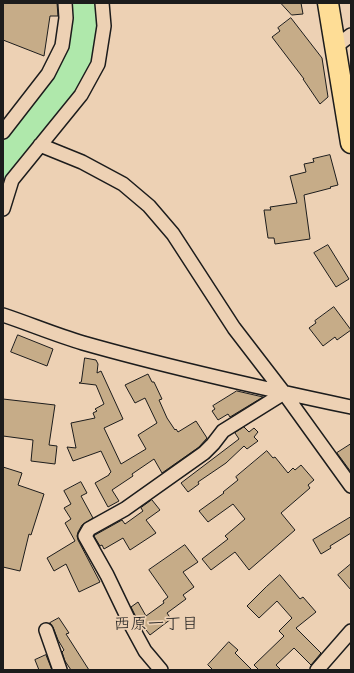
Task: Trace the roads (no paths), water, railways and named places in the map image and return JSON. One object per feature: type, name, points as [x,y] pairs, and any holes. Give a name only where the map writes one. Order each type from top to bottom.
[{"type":"highway","points":[[328,3],[351,143]]},
{"type":"street","points":[[4,131],[48,74],[62,46],[66,18],[65,3]]},
{"type":"street","points":[[3,209],[12,180],[80,96],[98,64],[104,26],[102,3]]},
{"type":"street","points":[[335,47],[351,35]]},
{"type":"street","points":[[40,145],[82,162],[123,184],[149,206],[173,234],[234,328],[284,393],[351,486]]},
{"type":"street","points":[[3,315],[81,342],[134,357],[284,393],[351,407]]},
{"type":"street","points":[[161,670],[145,651],[107,575],[85,536],[89,529],[125,509],[204,454],[223,431],[284,393]]},
{"type":"street","points":[[46,630],[60,670]]},
{"type":"street","points":[[317,670],[351,631]]},
{"type":"district","name":"西原一丁目","points":[[156,627]]}]
